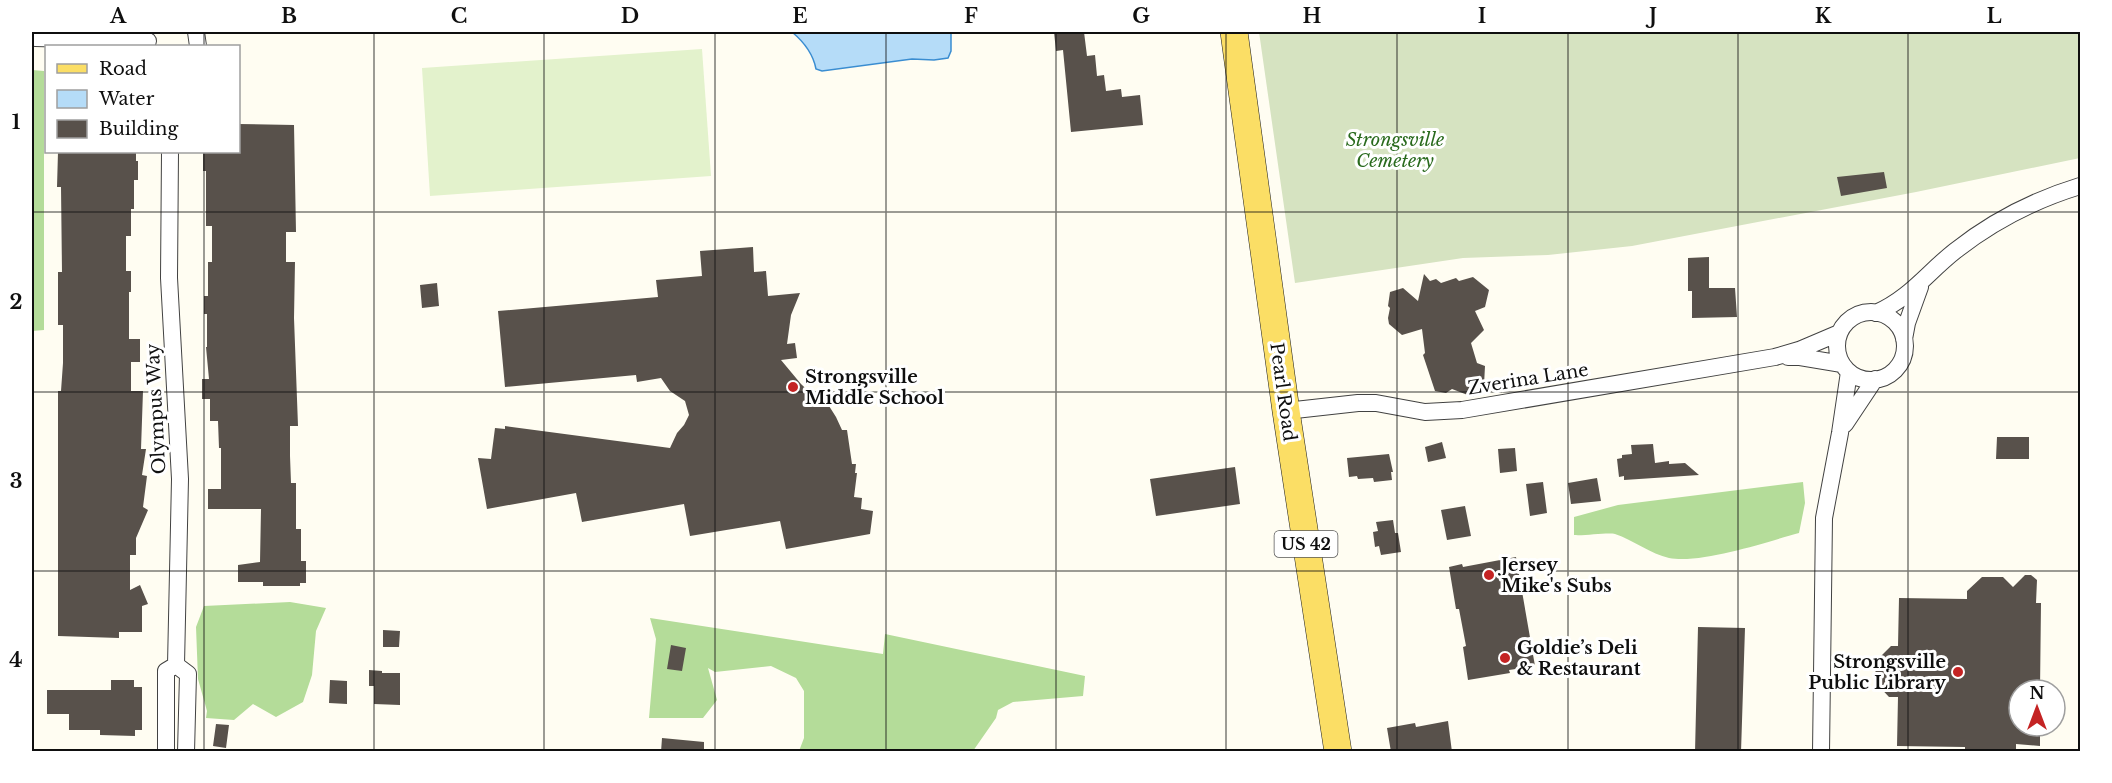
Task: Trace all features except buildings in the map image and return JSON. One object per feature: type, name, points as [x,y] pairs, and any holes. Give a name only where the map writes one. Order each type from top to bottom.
[{"type":"main road","name":"Pearl Road","points":[[1234,32],[1286,411],[1338,752]]},
{"type":"street","points":[[35,39],[149,40]]},
{"type":"street","name":"Olympus Way","points":[[170,153],[169,278],[180,478],[176,665]]},
{"type":"street","points":[[1876,313],[1905,297],[1954,252],[1994,223],[2015,211],[2080,186]]},
{"type":"street","points":[[1845,368],[1858,377],[1875,379],[1888,375],[1896,369],[1904,351],[1904,339],[1912,305],[1922,283]]},
{"type":"street","points":[[1821,752],[1824,518],[1840,433],[1845,368],[1837,350],[1839,333],[1844,324],[1861,313],[1876,313],[1892,320],[1900,328],[1904,339]]},
{"type":"street","name":"Zverina Lane","points":[[1286,411],[1358,403],[1425,412],[1462,410],[1775,357],[1799,350],[1839,333]]},
{"type":"street","name":"Zverina Lane","points":[[1775,357],[1800,357],[1845,368]]},
{"type":"street","points":[[1840,433],[1849,415],[1875,379]]},
{"type":"street","name":"Olympus Way","points":[[166,752],[166,671],[176,665]]},
{"type":"street","name":"Olympus Way","points":[[176,665],[188,674],[186,752]]},
{"type":"green space","name":"Strongsville Cemetery","points":[[1259,32],[2080,32],[2080,158],[1632,246],[1548,255],[1463,258],[1295,283]]},
{"type":"green space","points":[[702,49],[711,176],[430,196],[422,68]]},
{"type":"green space","points":[[32,70],[44,71],[44,330],[32,331]]},
{"type":"green space","points":[[1803,482],[1805,503],[1799,533],[1734,551],[1699,558],[1669,558],[1615,534],[1574,535],[1574,517],[1618,505]]},
{"type":"green space","points":[[290,602],[326,608],[316,631],[312,675],[303,702],[276,717],[253,704],[234,720],[206,718],[207,711],[198,679],[196,627],[204,606]]},
{"type":"green space","points":[[650,618],[883,654],[885,634],[1085,676],[1083,696],[1013,702],[998,710],[996,718],[973,751],[799,751],[804,738],[804,691],[796,678],[771,666],[715,672],[708,668],[717,700],[703,718],[649,718],[656,639]]},
{"type":"water","points":[[792,32],[951,32],[951,51],[948,58],[912,59],[822,71],[816,69],[807,48]]},
{"type":"place","name":"Strongsville Middle School","points":[[793,387]]},
{"type":"place","name":"Jersey Mike's Subs","points":[[1489,575]]},
{"type":"place","name":"Goldie’s Deli & Restaurant","points":[[1505,658]]},
{"type":"place","name":"Strongsville Public Library","points":[[1958,672]]}]
